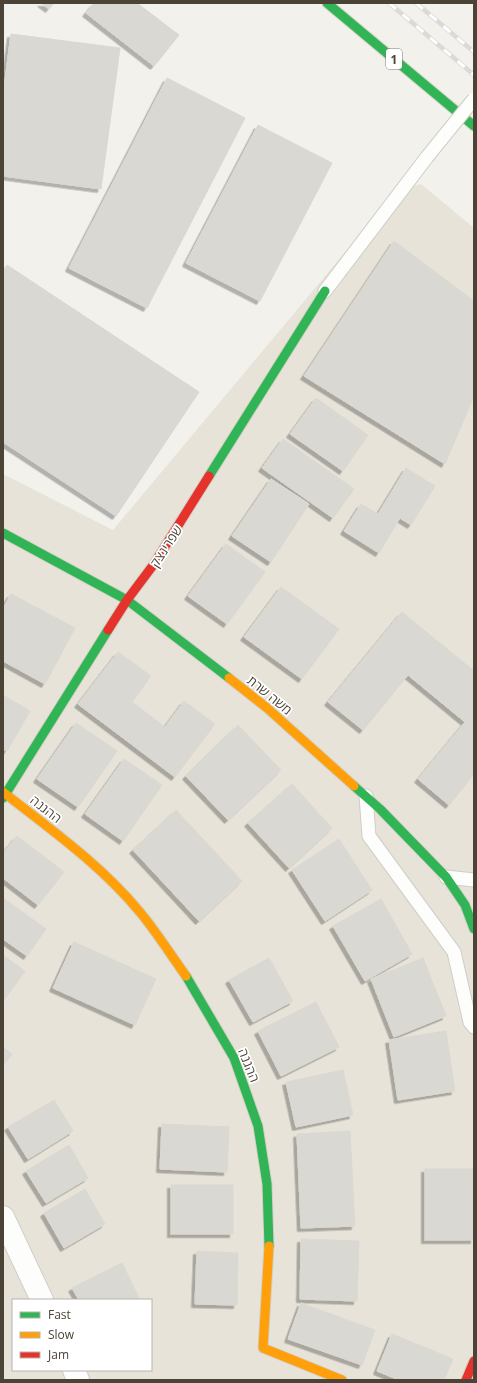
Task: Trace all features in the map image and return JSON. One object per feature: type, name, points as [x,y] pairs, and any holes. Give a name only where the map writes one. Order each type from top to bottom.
[{"type":"main road","name":"1","points":[[327,3],[474,126]]},
{"type":"main road","name":"שפרינצק","points":[[4,795],[127,600],[154,564],[325,291]]},
{"type":"main road","name":"משה שרת","points":[[3,533],[127,600],[267,708],[380,809],[446,877],[465,905],[474,929]]},
{"type":"main road","name":"ההגנה","points":[[4,795],[64,839],[105,875],[139,911],[188,979],[234,1058],[258,1126],[267,1184],[269,1254],[263,1348],[342,1380]]},
{"type":"main road","points":[[466,1380],[474,1361]]},
{"type":"street","points":[[3,1217],[42,1299]]},
{"type":"lane","points":[[325,291],[427,157],[474,99]]},
{"type":"lane","points":[[366,796],[369,836],[454,952],[470,1022],[474,1027]]},
{"type":"lane","points":[[446,877],[474,880]]},
{"type":"shaded area","points":[[421,184],[474,228],[474,1380],[3,1380],[3,474],[113,530],[397,190]]},
{"type":"building","points":[[41,3],[54,3],[49,9]]},
{"type":"building","points":[[94,3],[137,3],[179,35],[154,66],[86,13]]},
{"type":"building","points":[[11,34],[120,48],[101,189],[3,176],[3,97]]},
{"type":"building","points":[[167,78],[245,118],[147,308],[69,268]]},
{"type":"building","points":[[258,125],[332,163],[260,301],[186,263]]},
{"type":"building","points":[[394,241],[474,301],[474,396],[445,464],[304,376]]},
{"type":"building","points":[[7,265],[199,392],[116,516],[3,442],[3,271]]},
{"type":"building","points":[[316,398],[368,435],[343,471],[290,434]]},
{"type":"building","points":[[283,439],[354,489],[333,518],[262,468]]},
{"type":"building","points":[[406,468],[435,486],[411,525],[400,518],[379,553],[344,531],[361,504],[378,514]]},
{"type":"building","points":[[271,479],[309,504],[271,562],[232,536]]},
{"type":"building","points":[[226,544],[265,572],[227,624],[188,596]]},
{"type":"building","points":[[281,587],[339,629],[302,679],[244,637]]},
{"type":"building","points":[[11,594],[75,628],[45,684],[3,661],[3,608]]},
{"type":"building","points":[[402,612],[474,671],[474,774],[449,805],[418,779],[465,722],[408,675],[363,730],[328,702]]},
{"type":"building","points":[[118,652],[151,676],[132,702],[165,727],[184,701],[215,724],[175,777],[78,704]]},
{"type":"building","points":[[3,695],[30,711],[7,751],[3,749]]},
{"type":"building","points":[[76,723],[117,751],[78,807],[37,779]]},
{"type":"building","points":[[238,725],[281,770],[228,820],[186,776]]},
{"type":"building","points":[[124,759],[162,785],[123,841],[85,814]]},
{"type":"building","points":[[292,784],[332,828],[289,868],[248,823]]},
{"type":"building","points":[[176,810],[242,881],[199,921],[133,850]]},
{"type":"building","points":[[17,836],[64,872],[38,905],[3,878],[3,853]]},
{"type":"building","points":[[339,839],[372,890],[325,921],[292,870]]},
{"type":"building","points":[[3,898],[46,929],[27,956],[3,939]]},
{"type":"building","points":[[381,899],[412,954],[365,981],[333,926]]},
{"type":"building","points":[[74,942],[156,979],[135,1025],[53,988]]},
{"type":"building","points":[[3,955],[25,971],[4,1000],[3,1000]]},
{"type":"building","points":[[269,958],[293,1001],[253,1022],[229,980]]},
{"type":"building","points":[[423,958],[446,1016],[394,1037],[371,979]]},
{"type":"building","points":[[316,1002],[339,1047],[281,1076],[258,1031]]},
{"type":"building","points":[[446,1031],[455,1091],[398,1100],[389,1040]]},
{"type":"building","points":[[3,1047],[12,1054],[3,1065]]},
{"type":"building","points":[[343,1070],[353,1115],[296,1127],[286,1082]]},
{"type":"building","points":[[54,1100],[73,1131],[28,1159],[8,1127]]},
{"type":"building","points":[[162,1124],[229,1127],[227,1172],[160,1169]]},
{"type":"building","points":[[350,1131],[355,1226],[301,1228],[297,1134]]},
{"type":"building","points":[[69,1145],[88,1178],[46,1203],[26,1171]]},
{"type":"building","points":[[425,1169],[474,1169],[474,1240],[425,1240]]},
{"type":"building","points":[[171,1185],[233,1185],[233,1234],[171,1234]]},
{"type":"building","points":[[85,1189],[105,1224],[64,1248],[44,1213]]},
{"type":"building","points":[[301,1239],[359,1241],[357,1301],[300,1299]]},
{"type":"building","points":[[197,1251],[238,1253],[237,1305],[195,1304]]},
{"type":"building","points":[[122,1263],[140,1299],[78,1299],[72,1288]]},
{"type":"building","points":[[301,1303],[375,1330],[362,1365],[288,1339]]},
{"type":"building","points":[[392,1334],[453,1359],[444,1380],[399,1380],[377,1371]]},
{"type":"railway","points":[[389,3],[474,75]]},
{"type":"railway","points":[[416,3],[474,52]]},
{"type":"traffic: fast","points":[[327,3],[474,126]]},
{"type":"traffic: fast","points":[[209,476],[325,291]]},
{"type":"traffic: fast","points":[[3,533],[127,600],[229,678]]},
{"type":"traffic: fast","points":[[3,798],[108,630]]},
{"type":"traffic: fast","points":[[354,786],[380,809],[446,877],[465,905],[474,929]]},
{"type":"traffic: fast","points":[[186,976],[234,1058],[258,1126],[267,1184],[269,1246]]},
{"type":"traffic: slow","points":[[229,678],[267,708],[354,786]]},
{"type":"traffic: slow","points":[[3,792],[91,862],[124,894],[145,919],[186,976]]},
{"type":"traffic: slow","points":[[269,1246],[263,1348],[342,1380]]},
{"type":"traffic: jam","points":[[108,630],[127,600],[154,564],[209,476]]},
{"type":"traffic: jam","points":[[466,1380],[474,1361]]}]
